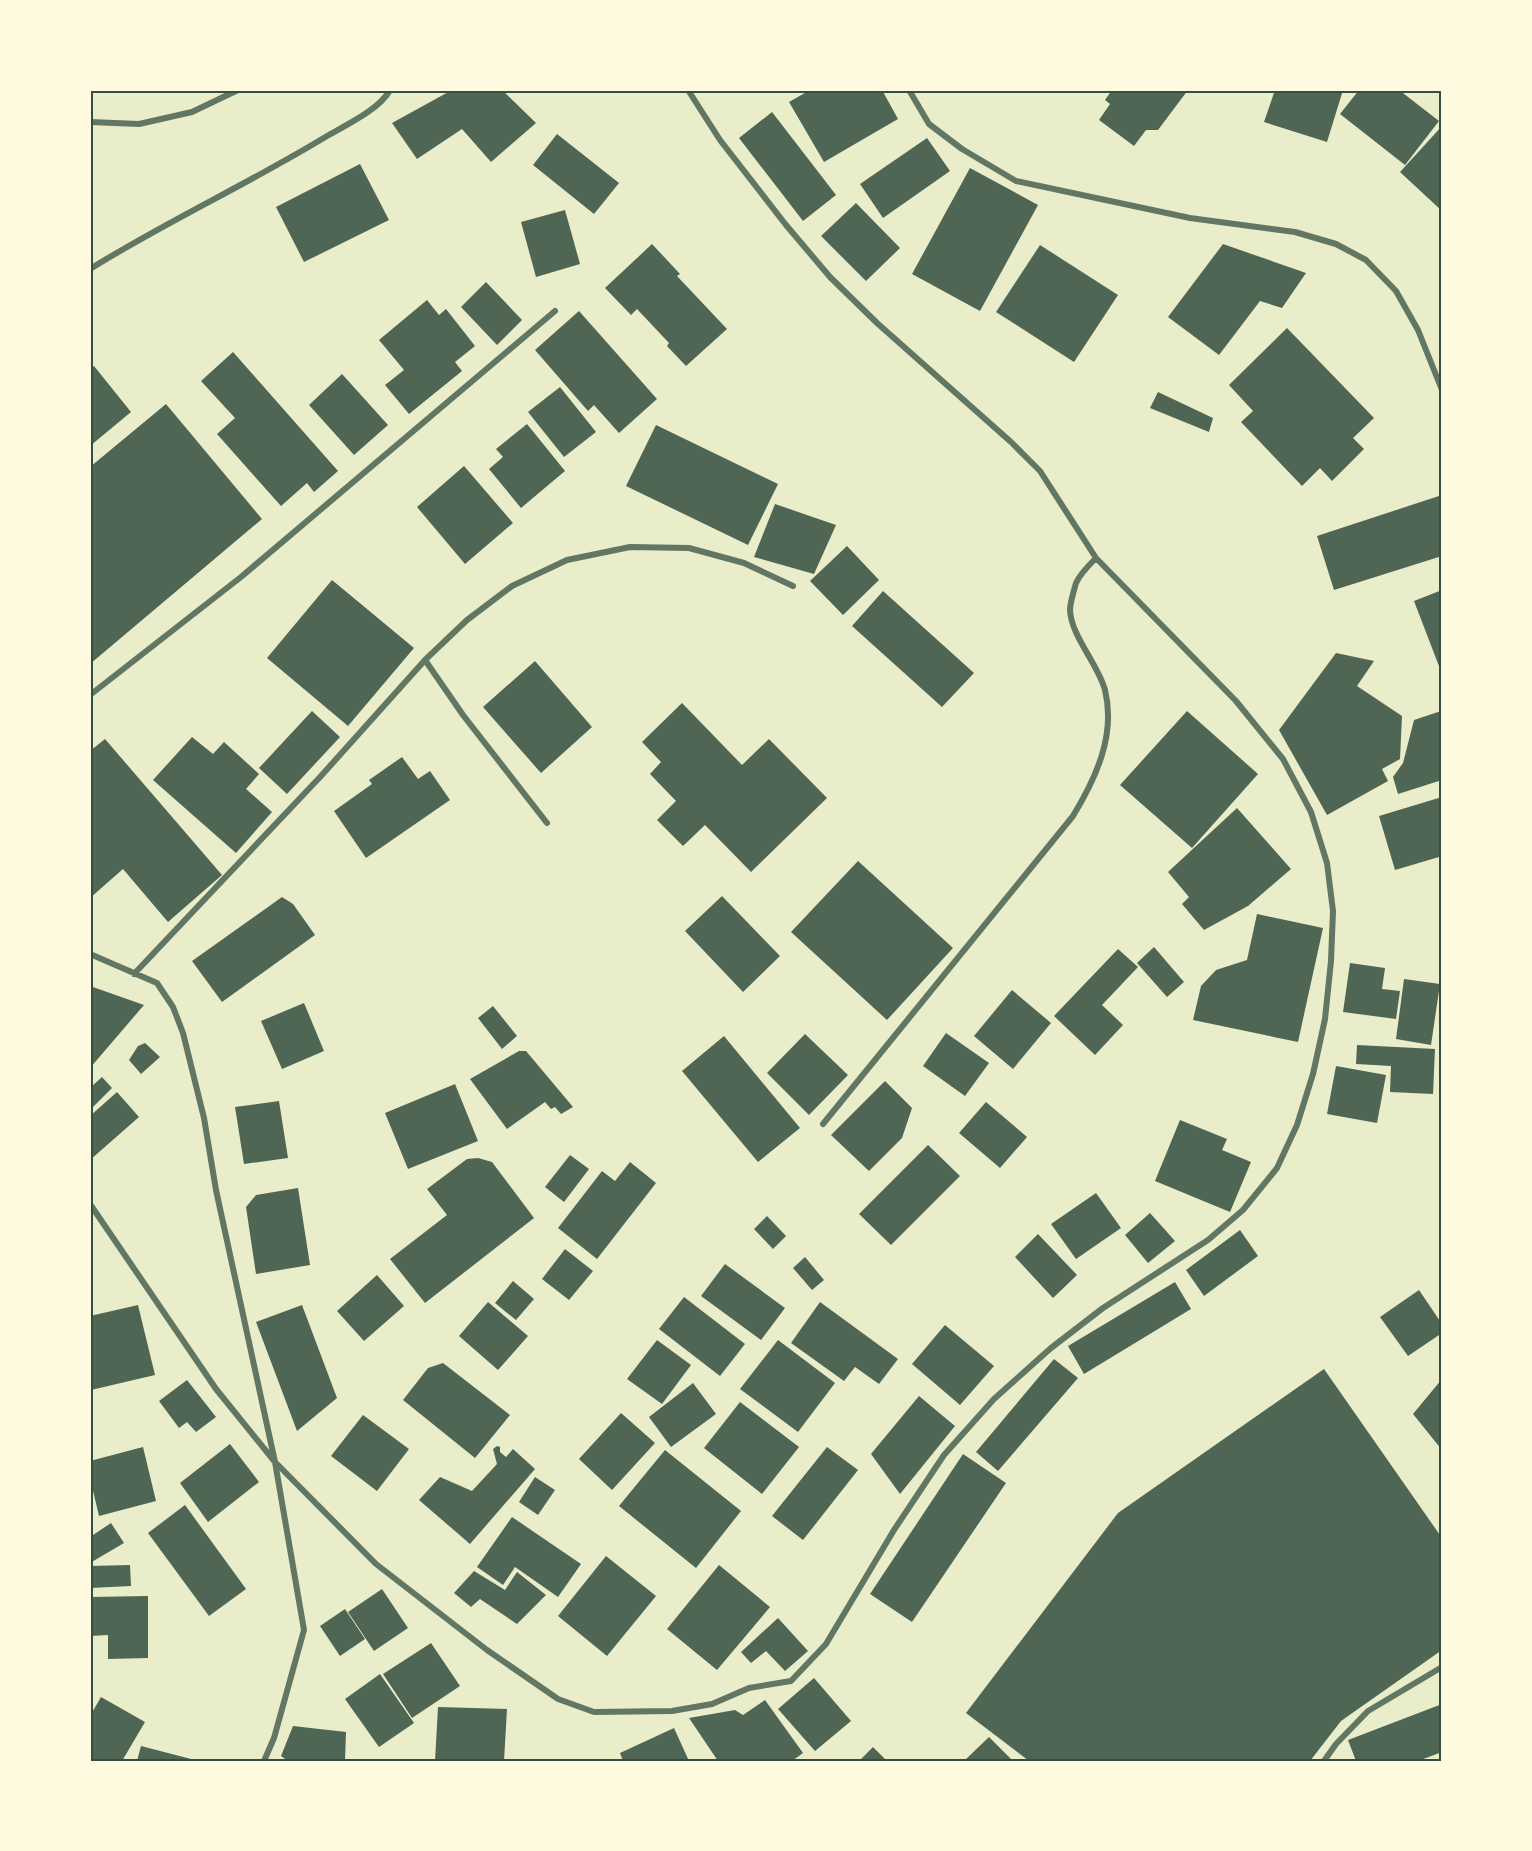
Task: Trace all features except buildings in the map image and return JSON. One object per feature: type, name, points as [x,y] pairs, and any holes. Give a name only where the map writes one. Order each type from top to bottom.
[{"type":"street","points":[[90,122],[139,124],[192,112],[238,90]]},
{"type":"street","points":[[90,270],[130,245],[286,160],[361,116],[387,96],[390,90]]},
{"type":"street","points":[[90,1204],[216,1389],[275,1462],[376,1564],[487,1650],[558,1699],[594,1712],[672,1711],[712,1704],[749,1688],[791,1681],[826,1644],[894,1530],[944,1455],[994,1400],[1051,1348],[1103,1308],[1208,1240],[1244,1210],[1277,1168],[1298,1125],[1313,1074],[1325,1019],[1333,910],[1327,863],[1311,812],[1284,759],[1236,701],[1096,558],[1040,471],[1011,442],[877,323],[830,277],[720,140],[688,90]]},
{"type":"street","points":[[909,90],[929,124],[984,164],[1016,181],[1190,218],[1295,232],[1336,244],[1366,260],[1396,291],[1418,330],[1442,390]]},
{"type":"street","points":[[90,695],[241,577],[555,311]]},
{"type":"street","points":[[134,974],[321,776],[425,660],[467,620],[512,586],[567,560],[630,547],[689,548],[744,563],[793,586]]},
{"type":"street","points":[[823,1124],[1066,825],[1090,787],[1102,755],[1108,723],[1105,690],[1094,664],[1077,635],[1070,610],[1077,582],[1096,558]]},
{"type":"street","points":[[425,660],[463,715],[547,824]]},
{"type":"street","points":[[90,954],[157,983],[173,1007],[183,1033],[204,1118],[216,1190],[275,1462],[304,1630],[274,1737],[264,1761]]},
{"type":"street","points":[[1324,1761],[1336,1744],[1368,1711],[1442,1667]]}]
